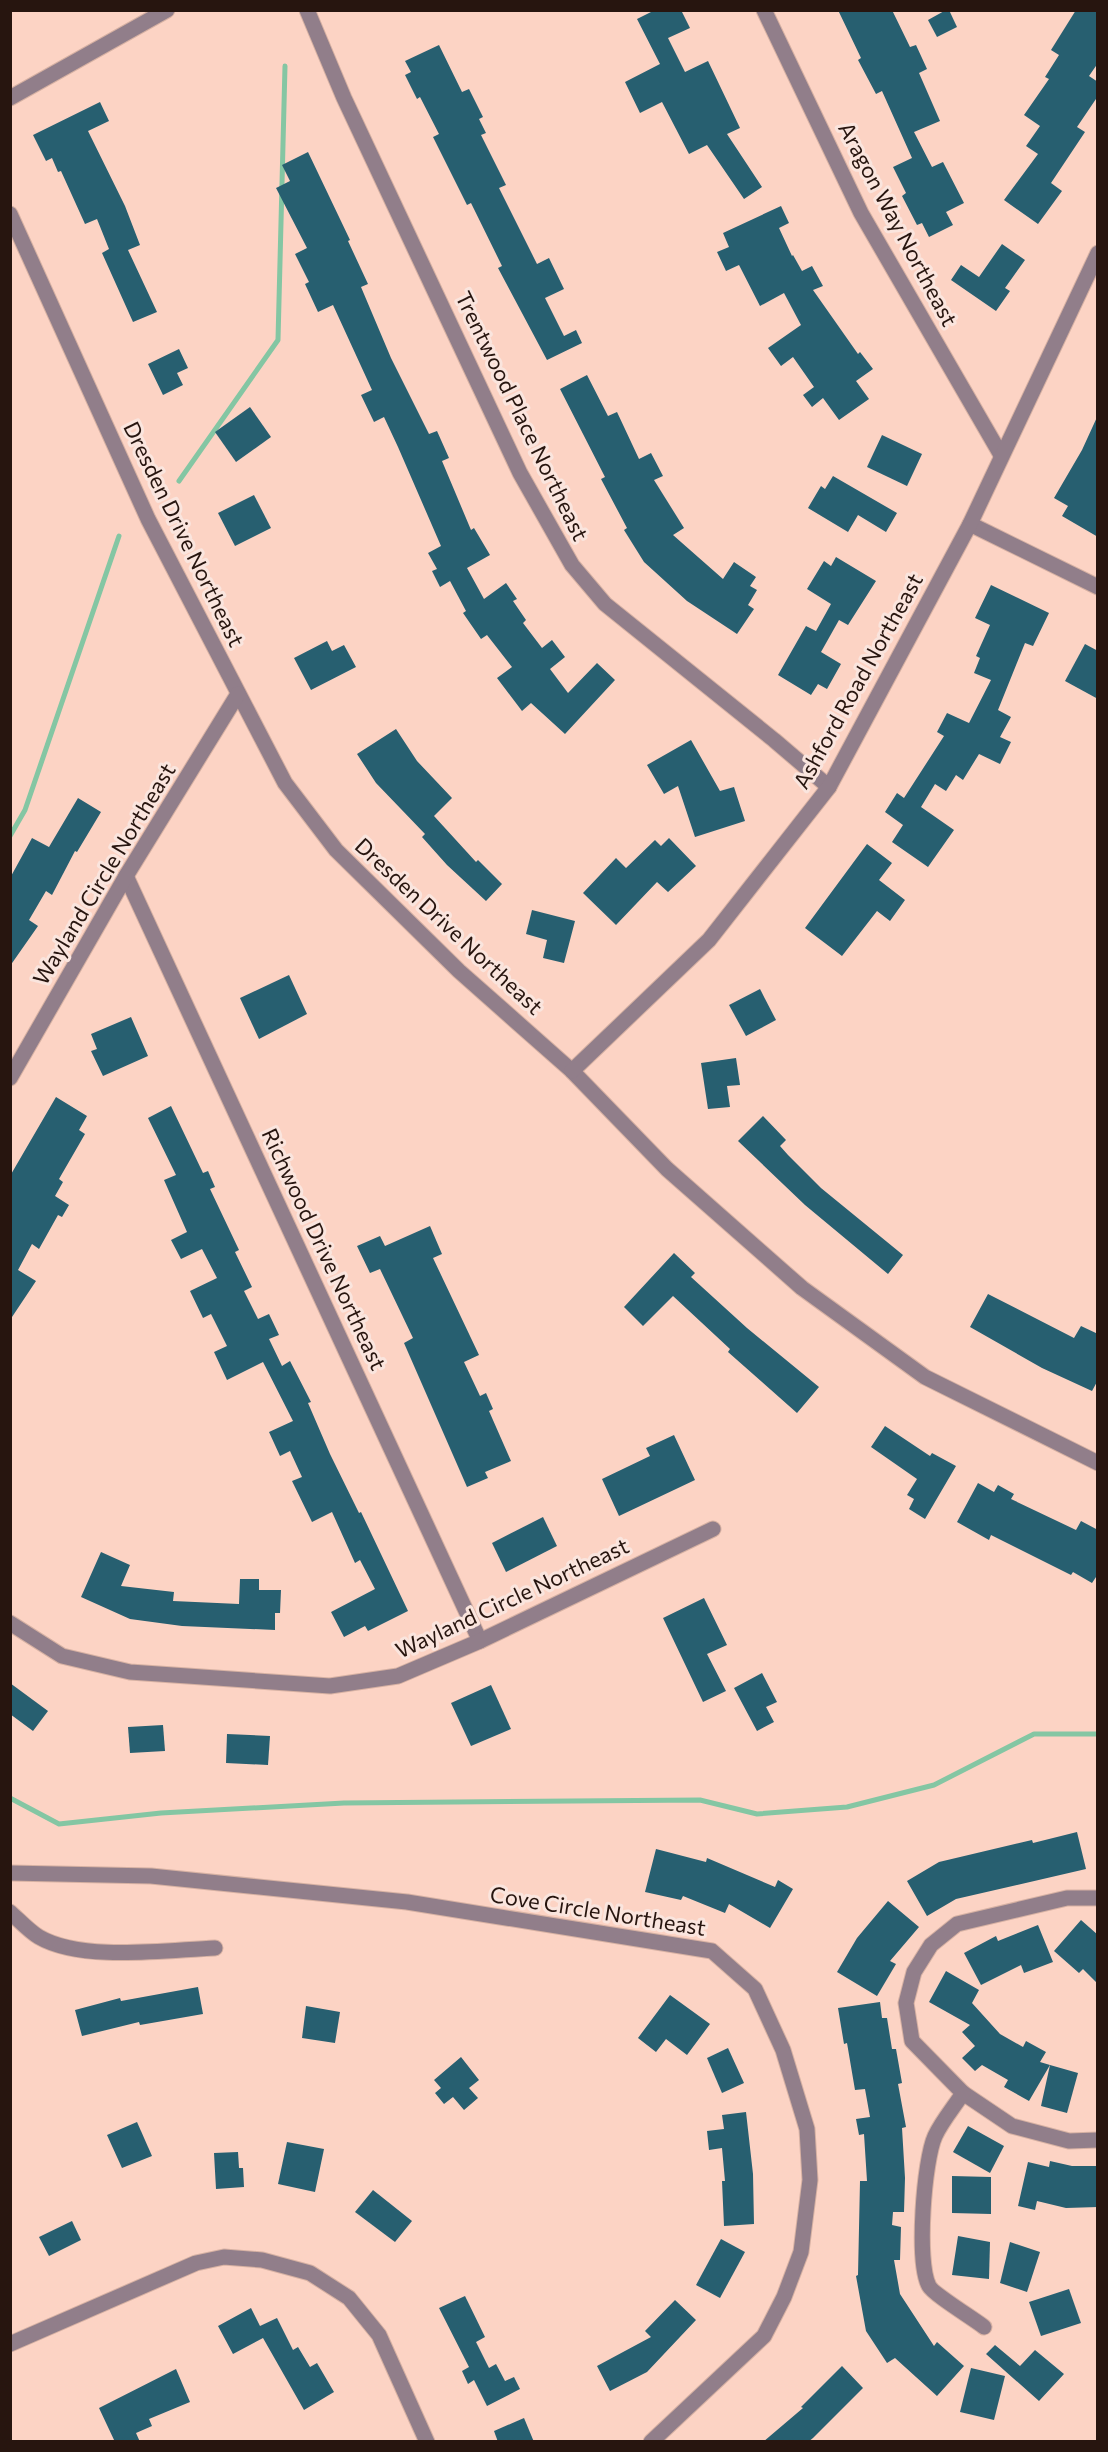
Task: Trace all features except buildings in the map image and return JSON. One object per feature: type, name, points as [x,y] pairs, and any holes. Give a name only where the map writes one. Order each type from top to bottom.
[{"type":"street","points":[[10,99],[167,10]]},
{"type":"street","name":"Trentwood Place Northeast","points":[[307,10],[344,98],[515,463],[572,565],[605,604],[774,740],[829,788]]},
{"type":"street","name":"Aragon Way Northeast","points":[[764,10],[861,213],[1001,455]]},
{"type":"street","name":"Dresden Drive Northeast","points":[[10,214],[148,519],[285,783],[336,850],[459,970],[572,1071],[667,1169],[802,1288],[925,1377],[1098,1463]]},
{"type":"street","name":"Ashford Road Northeast","points":[[572,1071],[709,940],[829,788],[970,524],[1098,253]]},
{"type":"street","points":[[970,524],[1098,587]]},
{"type":"street","name":"Wayland Circle Northeast","points":[[10,1078],[126,876],[238,694]]},
{"type":"street","name":"Richwood Drive Northeast","points":[[126,876],[480,1641]]},
{"type":"street","name":"Wayland Circle Northeast","points":[[10,1623],[62,1656],[130,1672],[330,1686],[398,1676],[480,1641],[713,1529]]},
{"type":"street","name":"Cove Circle Northeast","points":[[10,1873],[151,1876],[407,1902],[712,1951],[755,1989],[783,2050],[807,2129],[810,2180],[801,2252],[784,2297],[764,2336],[651,2442]]},
{"type":"street","points":[[1098,1898],[1067,1898],[957,1924],[931,1945],[914,1972],[906,2004],[912,2041],[963,2093],[1012,2126],[1069,2141],[1098,2140]]},
{"type":"street","points":[[10,1912],[39,1937],[63,1946],[88,1951],[115,1953],[215,1948]]},
{"type":"street","points":[[963,2093],[936,2134],[930,2151],[923,2227],[923,2267],[929,2288],[984,2327]]},
{"type":"street","points":[[10,2344],[196,2263],[224,2257],[262,2260],[310,2273],[349,2298],[379,2336],[427,2442]]},
{"type":"waterway","points":[[179,481],[278,340],[285,66]]},
{"type":"waterway","points":[[10,836],[25,810],[119,536]]},
{"type":"waterway","points":[[10,1798],[59,1824],[161,1813],[344,1803],[700,1800],[757,1814],[847,1807],[934,1785],[1034,1734],[1098,1734]]}]
